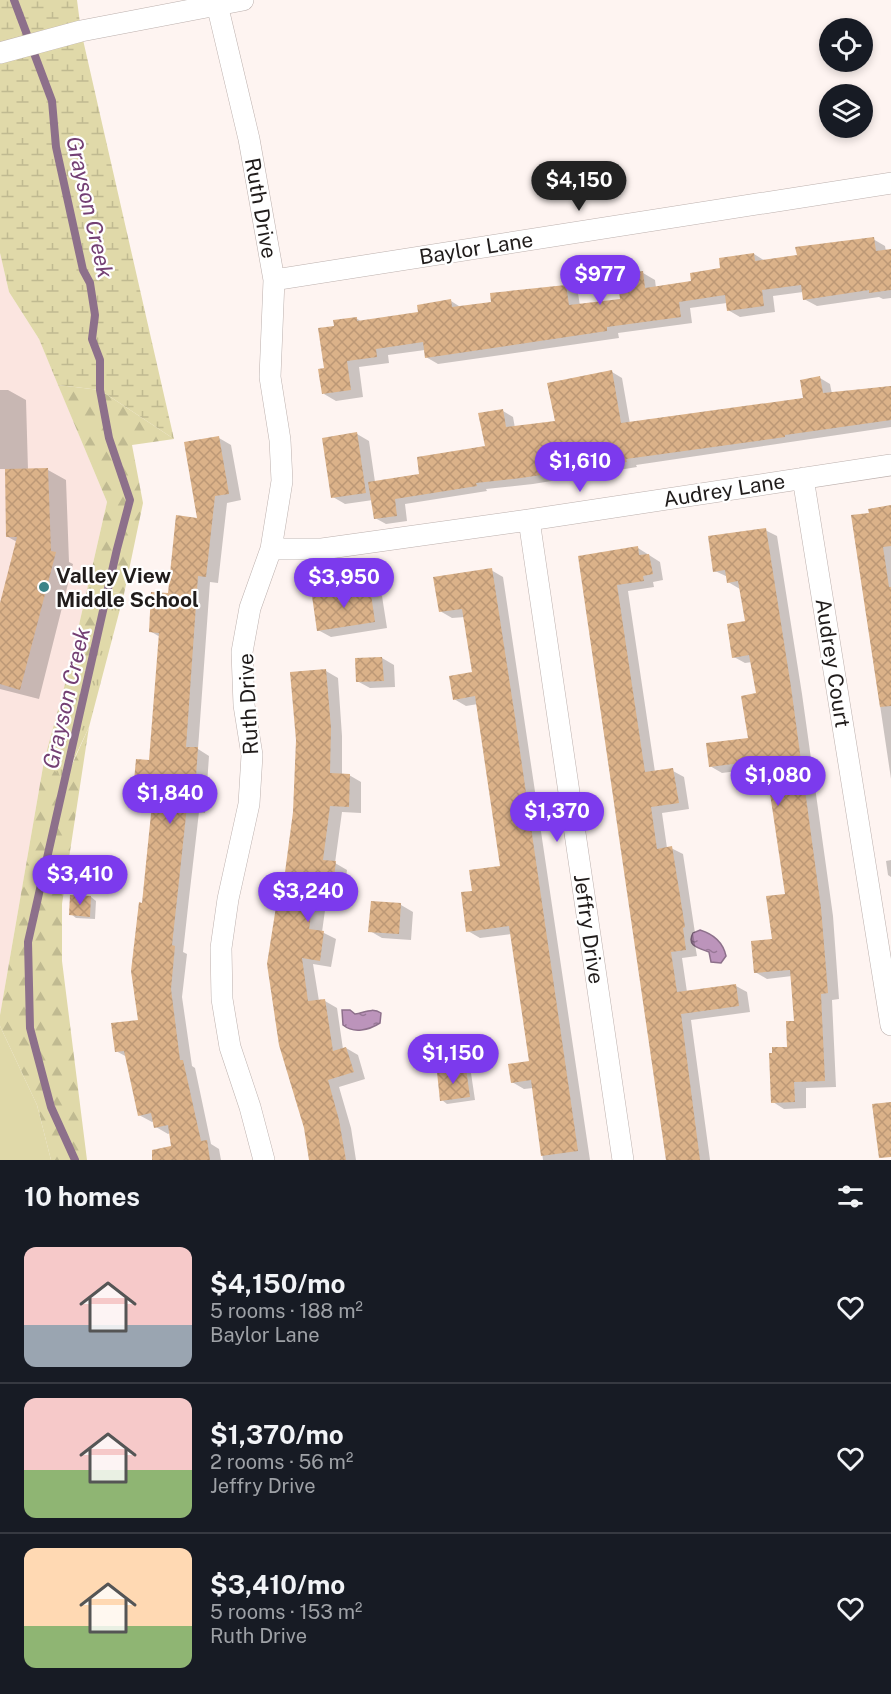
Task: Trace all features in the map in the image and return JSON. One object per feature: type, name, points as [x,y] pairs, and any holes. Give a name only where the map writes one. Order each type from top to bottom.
[{"type":"street","points":[[0,53],[81,31],[216,2],[243,0]]},
{"type":"street","name":"Ruth Drive","points":[[216,2],[249,139],[274,280],[270,377],[280,440],[282,481],[271,549],[250,608],[242,652],[244,705],[252,755],[249,804],[228,899],[221,948],[222,999],[230,1047],[250,1107],[264,1160]]},
{"type":"street","name":"Baylor Lane","points":[[274,280],[891,183]]},
{"type":"street","name":"Audrey Lane","points":[[271,549],[322,549],[891,465]]},
{"type":"street","name":"Audrey Court","points":[[803,478],[891,1025]]},
{"type":"street","name":"Jeffry Drive","points":[[529,520],[623,1160]]},
{"type":"shaded area","name":"Valley View Middle School","points":[[0,253],[9,292],[39,339],[107,502],[68,673],[44,761],[0,1015]]},
{"type":"green space","points":[[0,0],[77,0],[81,31],[174,439],[100,390],[58,385],[39,339],[9,292],[0,253]]},
{"type":"green space","points":[[58,385],[100,390],[174,439],[132,445],[143,503],[124,594],[107,591],[89,670],[68,673],[107,502]]},
{"type":"green space","points":[[107,591],[124,594],[89,727],[64,780],[44,761],[68,673],[89,670]]},
{"type":"green space","points":[[89,727],[62,904],[62,961],[87,1160],[51,1160],[37,1105],[0,1026],[0,1015],[44,761],[65,780]]},
{"type":"green space","points":[[0,1026],[37,1105],[51,1160],[0,1160]]},
{"type":"water","points":[[700,930],[713,936],[720,943],[726,956],[721,963],[711,962],[709,952],[692,944],[693,933]]},
{"type":"water","points":[[342,1010],[350,1010],[355,1014],[371,1010],[378,1011],[381,1013],[380,1023],[366,1029],[347,1028],[343,1025]]},
{"type":"building","points":[[874,237],[876,251],[891,249],[891,290],[869,293],[869,290],[803,300],[801,285],[762,290],[764,306],[727,311],[725,295],[679,302],[681,317],[607,327],[607,331],[425,358],[423,342],[376,349],[377,357],[347,361],[351,390],[322,394],[318,369],[324,368],[318,328],[334,326],[333,320],[357,317],[357,321],[418,312],[417,305],[451,299],[452,307],[491,302],[490,293],[566,285],[569,305],[620,299],[617,275],[643,271],[645,288],[691,281],[690,273],[720,268],[719,258],[754,253],[755,261],[797,255],[795,247]]},
{"type":"building","points":[[612,370],[621,423],[803,398],[800,380],[820,376],[823,393],[891,386],[891,420],[626,459],[627,462],[476,483],[477,486],[395,499],[397,516],[374,519],[368,482],[419,474],[417,457],[485,446],[478,413],[503,409],[506,427],[555,421],[547,383]]},
{"type":"building","points":[[357,432],[366,493],[331,498],[322,438]]},
{"type":"building","points":[[219,436],[229,494],[215,496],[206,577],[198,576],[186,747],[198,747],[194,807],[187,806],[172,945],[175,946],[171,989],[180,1060],[183,1060],[201,1141],[207,1140],[210,1160],[152,1160],[152,1150],[171,1146],[168,1125],[154,1128],[151,1113],[138,1116],[124,1051],[115,1052],[111,1023],[138,1020],[131,971],[139,902],[142,903],[152,804],[132,803],[136,759],[149,760],[159,633],[149,632],[151,592],[168,593],[176,515],[197,518],[184,442]]},
{"type":"building","points":[[48,468],[51,551],[56,552],[20,690],[0,684],[0,603],[17,537],[6,537],[5,469]]},
{"type":"building","points":[[891,505],[891,546],[883,547],[889,587],[891,587],[891,706],[880,707],[851,515],[869,513],[868,509]]},
{"type":"building","points":[[766,528],[791,687],[821,908],[828,993],[821,994],[825,1081],[794,1082],[795,1102],[771,1103],[769,1053],[772,1053],[772,1047],[787,1047],[786,1021],[794,1021],[790,970],[754,973],[751,941],[772,939],[766,896],[785,894],[765,760],[709,767],[706,743],[748,738],[741,696],[756,693],[749,655],[732,658],[727,624],[745,621],[738,581],[727,583],[725,570],[713,572],[708,536]]},
{"type":"building","points":[[638,546],[639,555],[649,554],[653,574],[643,576],[644,581],[617,585],[645,772],[673,768],[679,803],[651,807],[657,849],[672,846],[685,927],[683,928],[686,950],[671,952],[677,992],[736,984],[739,1006],[681,1014],[700,1160],[666,1160],[578,556]]},
{"type":"building","points":[[492,568],[578,1151],[541,1156],[531,1080],[511,1083],[508,1064],[529,1061],[509,926],[466,932],[461,892],[472,891],[469,870],[500,866],[475,696],[453,700],[449,676],[472,672],[462,609],[439,612],[433,577]]},
{"type":"building","points":[[370,587],[375,622],[317,631],[312,596]]},
{"type":"building","points":[[382,657],[384,681],[356,682],[355,658]]},
{"type":"building","points":[[326,669],[331,728],[330,773],[350,774],[349,807],[330,806],[323,860],[336,861],[333,886],[316,883],[309,929],[324,931],[320,961],[302,958],[308,1001],[325,999],[333,1051],[346,1047],[354,1072],[328,1080],[339,1120],[346,1160],[309,1160],[304,1128],[279,1045],[267,964],[278,894],[282,895],[293,812],[296,740],[290,672]]},
{"type":"building","points":[[70,895],[91,896],[90,917],[69,915]]},
{"type":"building","points":[[371,901],[401,903],[399,934],[368,932]]},
{"type":"building","points":[[466,1068],[470,1097],[440,1101],[437,1072]]},
{"type":"building","points":[[891,1102],[891,1157],[879,1158],[872,1104]]},
{"type":"waterway","name":"Grayson Creek","points":[[14,0],[52,101],[56,147],[83,270],[90,283],[95,315],[92,339],[100,360],[100,390],[109,438],[130,500],[28,942],[30,1028],[51,1107],[75,1160]]},
{"type":"place","name":"Valley View Middle School","points":[[44,587]]}]
